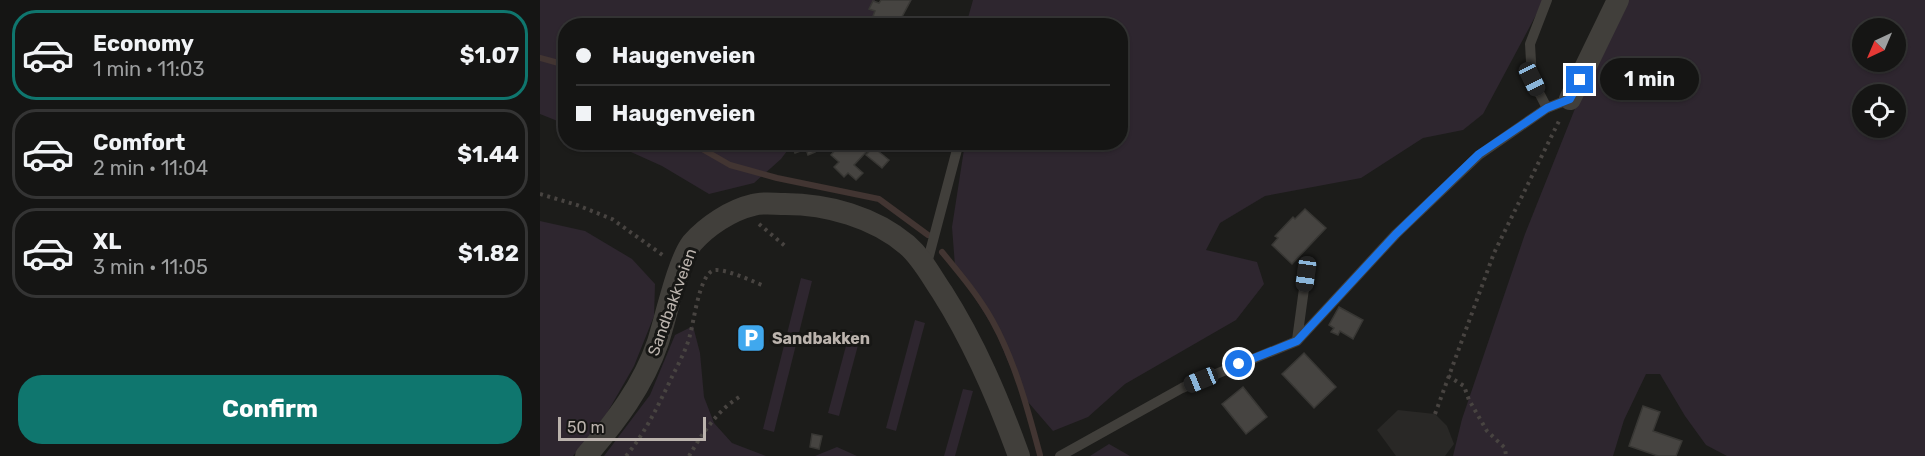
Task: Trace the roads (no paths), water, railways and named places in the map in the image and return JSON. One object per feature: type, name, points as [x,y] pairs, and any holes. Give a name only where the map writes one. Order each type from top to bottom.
[{"type":"street","points":[[1570,99],[1618,0]]},
{"type":"street","name":"Sandbakkveien","points":[[586,456],[624,410],[642,378],[657,344],[684,258],[692,244],[711,226],[755,204],[794,204],[835,210],[858,217],[898,238],[915,253],[970,338],[1000,404],[1019,456]]},
{"type":"lane","points":[[1547,0],[1530,44],[1532,79],[1547,108]]},
{"type":"lane","points":[[1060,456],[1182,388],[1297,341],[1396,234],[1479,154],[1547,108],[1570,99]]},
{"type":"lane","points":[[926,267],[957,150]]},
{"type":"lane","points":[[1297,341],[1306,274]]},
{"type":"waterway","points":[[540,58],[558,63]]},
{"type":"waterway","points":[[704,150],[730,165],[777,178],[879,199],[928,235]]},
{"type":"waterway","points":[[942,252],[981,302],[1008,352],[1040,455]]},
{"type":"place","name":"Sandbakken","points":[[751,338]]}]
